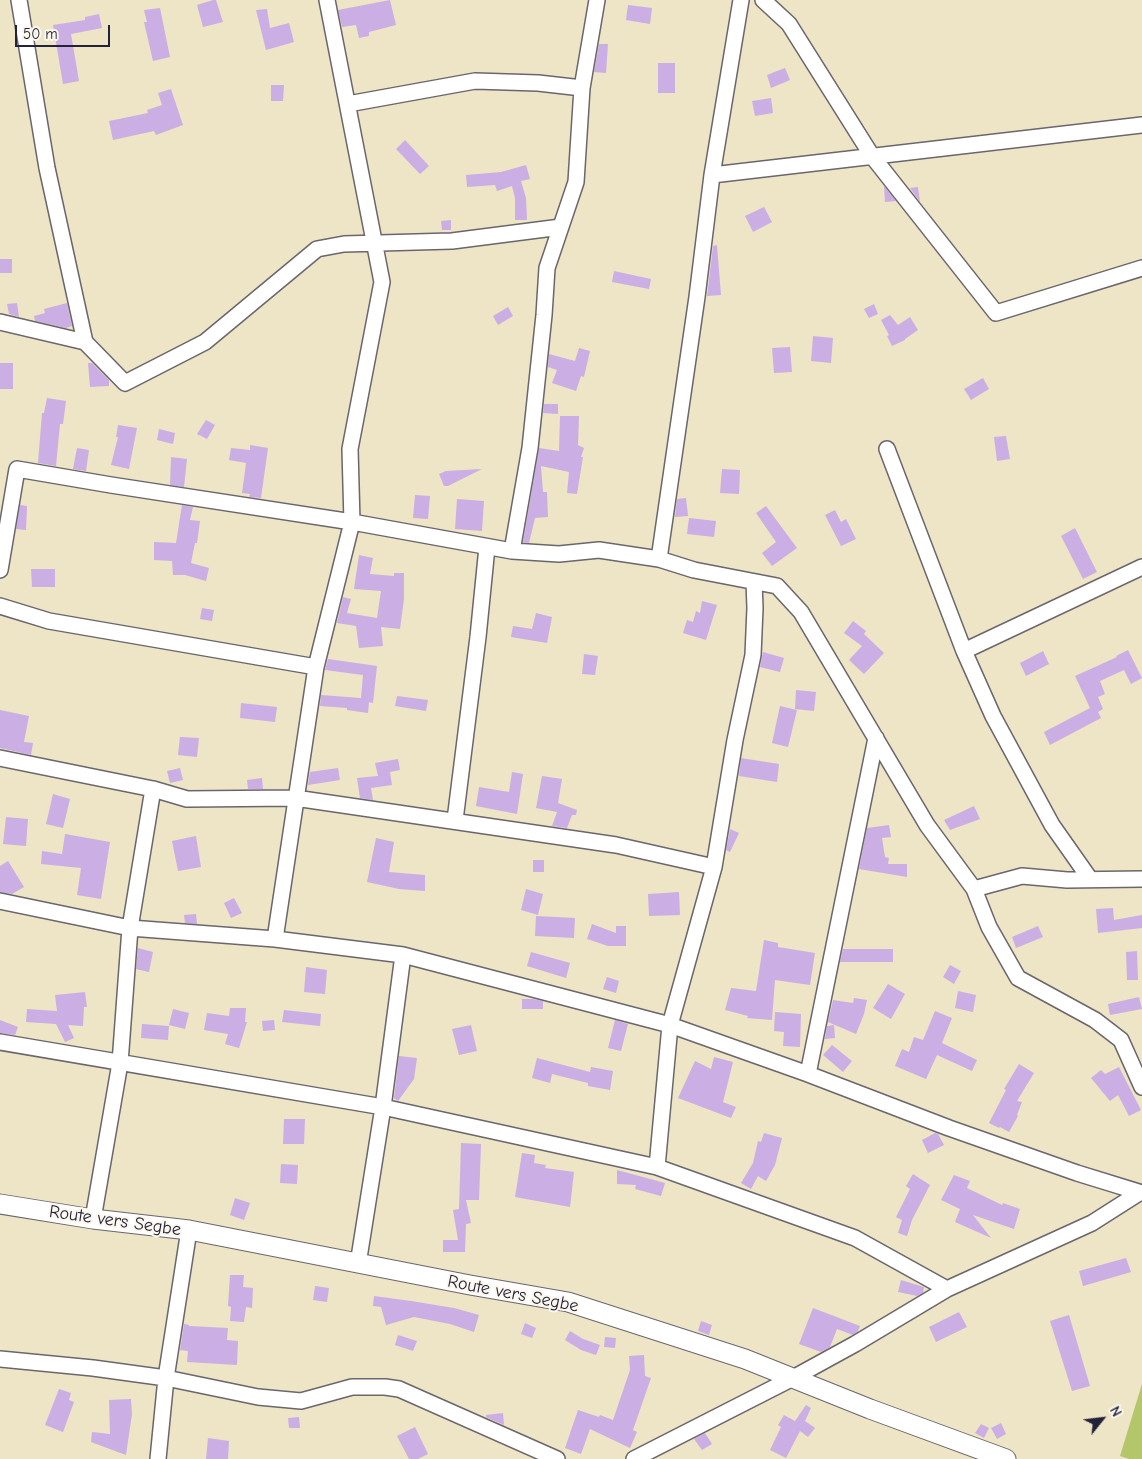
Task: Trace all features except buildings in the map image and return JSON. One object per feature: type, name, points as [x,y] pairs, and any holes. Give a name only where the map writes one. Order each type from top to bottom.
[{"type":"main road","name":"Route vers Segbe","points":[[0,1204],[93,1219],[188,1230],[358,1264],[568,1302],[745,1359],[870,1409],[1006,1459]]},
{"type":"street","points":[[19,0],[47,168],[85,342],[125,383],[205,342],[316,249],[344,244],[452,241],[561,227]]},
{"type":"street","points":[[275,939],[316,667],[352,522],[350,449],[382,282],[376,243],[327,0]]},
{"type":"street","points":[[512,551],[530,448],[547,268],[576,182],[582,88],[597,0]]},
{"type":"street","points":[[659,559],[697,297],[712,175],[742,0]]},
{"type":"street","points":[[763,0],[789,24],[872,156],[996,313],[1142,268]]},
{"type":"street","points":[[348,104],[475,81],[538,83],[582,88]]},
{"type":"street","points":[[712,175],[1142,125]]},
{"type":"street","points":[[0,322],[85,342]]},
{"type":"street","points":[[887,449],[964,651],[993,716],[1052,825],[1090,879]]},
{"type":"street","points":[[0,570],[17,469],[112,486],[352,522],[512,551],[559,554],[599,550],[659,559],[694,570],[777,586],[801,612],[927,825],[974,889],[989,926],[1018,978],[1095,1020],[1121,1040],[1142,1087]]},
{"type":"street","points":[[455,820],[478,637],[486,547]]},
{"type":"street","points":[[964,651],[1142,567]]},
{"type":"street","points":[[657,1167],[670,1025],[714,867],[735,740],[753,655],[754,582]]},
{"type":"street","points":[[0,606],[49,621],[316,667]]},
{"type":"street","points":[[808,1074],[876,738]]},
{"type":"street","points":[[0,758],[153,789],[187,799],[295,798],[616,845],[714,867]]},
{"type":"street","points":[[93,1219],[120,1063],[130,928],[153,789]]},
{"type":"street","points":[[974,889],[1022,876],[1067,880],[1142,880]]},
{"type":"street","points":[[0,901],[130,928],[275,939],[403,955],[670,1025],[808,1074],[949,1128],[1141,1193]]},
{"type":"street","points":[[358,1264],[403,955]]},
{"type":"street","points":[[0,1042],[382,1107],[657,1167],[855,1238],[947,1289]]},
{"type":"street","points":[[634,1459],[793,1378],[855,1344],[947,1289],[1092,1223],[1141,1193]]},
{"type":"street","points":[[158,1459],[166,1378],[188,1230]]},
{"type":"street","points":[[0,1359],[93,1368],[166,1378],[258,1397],[301,1401],[352,1387],[398,1389],[557,1459]]},
{"type":"green space","points":[[1142,1384],[1142,1459],[1129,1459],[1120,1456]]}]
